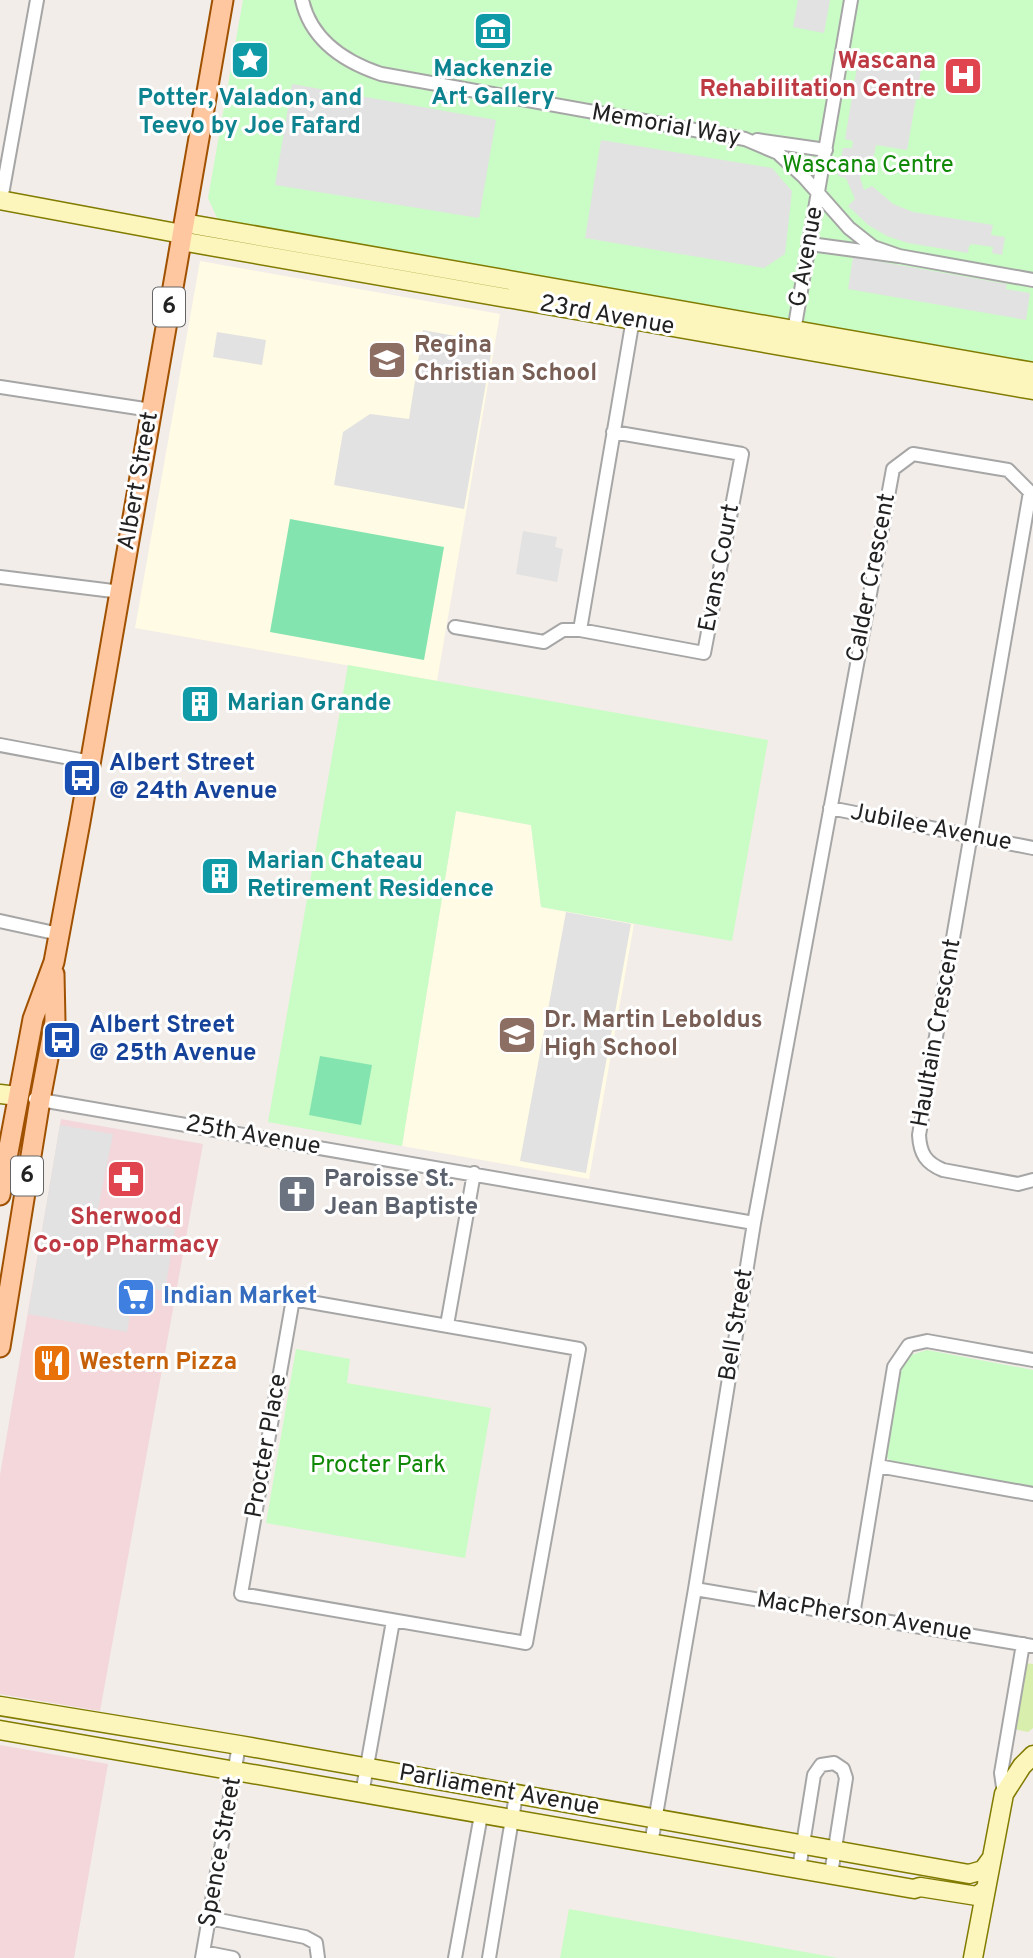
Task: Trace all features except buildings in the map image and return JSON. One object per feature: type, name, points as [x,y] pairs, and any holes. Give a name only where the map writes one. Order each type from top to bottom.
[{"type":"main road","name":"Albert Street","points":[[0,1195],[8,1095],[54,962],[223,0]]},
{"type":"main road","name":"Albert Street","points":[[0,1347],[55,1021],[54,962]]},
{"type":"street","points":[[1,200],[37,0]]},
{"type":"street","name":"Memorial Way","points":[[302,0],[310,21],[331,49],[362,68],[381,74],[745,139],[778,153],[849,228],[873,247],[899,256]]},
{"type":"street","name":"G Avenue","points":[[793,339],[851,0]]},
{"type":"street","points":[[745,139],[778,141],[826,150]]},
{"type":"street","name":"23rd Avenue","points":[[1,200],[793,339],[1033,390]]},
{"type":"street","name":"Memorial Way","points":[[810,244],[899,256],[1033,280]]},
{"type":"street","points":[[455,627],[544,642],[564,630],[580,630],[634,311]]},
{"type":"street","name":"23rd Avenue","points":[[793,339],[1033,372]]},
{"type":"street","points":[[0,387],[151,410]]},
{"type":"street","name":"Evans Court","points":[[580,630],[704,653],[742,454],[613,432]]},
{"type":"street","name":"Calder Crescent","points":[[830,808],[893,469],[913,454],[1008,470],[1030,492],[971,836]]},
{"type":"street","points":[[0,577],[121,592]]},
{"type":"street","points":[[0,745],[91,762]]},
{"type":"street","name":"Jubilee Avenue","points":[[830,808],[1033,848]]},
{"type":"street","name":"Bell Street","points":[[651,1844],[754,1223],[830,808]]},
{"type":"street","name":"Haultain Crescent","points":[[971,836],[919,1135],[920,1146],[923,1157],[943,1170],[1018,1184],[1033,1180]]},
{"type":"street","points":[[0,921],[59,934]]},
{"type":"street","name":"25th Avenue","points":[[8,1095],[754,1223]]},
{"type":"street","points":[[447,1325],[474,1173]]},
{"type":"street","name":"Procter Place","points":[[292,1299],[447,1325],[579,1349],[526,1643],[241,1594],[292,1299]]},
{"type":"street","points":[[853,1615],[894,1367],[909,1345],[927,1341],[1033,1360]]},
{"type":"street","points":[[878,1466],[1033,1494]]},
{"type":"street","name":"MacPherson Avenue","points":[[695,1589],[1028,1645]]},
{"type":"street","points":[[362,1794],[393,1621]]},
{"type":"street","points":[[973,1958],[1004,1794],[1001,1773],[1028,1645]]},
{"type":"street","name":"Parliament Avenue","points":[[0,1706],[239,1745],[969,1874]]},
{"type":"street","name":"Parliament Avenue","points":[[0,1730],[914,1889],[922,1894],[956,1901],[970,1907],[979,1914],[979,1921]]},
{"type":"street","name":"Spence Street","points":[[202,1955],[239,1745]]},
{"type":"street","points":[[1004,1794],[1021,1766],[1033,1755]]},
{"type":"street","points":[[799,1869],[814,1775],[821,1765],[834,1763],[843,1769],[846,1778],[831,1874]]},
{"type":"street","points":[[489,1958],[516,1795]]},
{"type":"street","points":[[455,1958],[481,1815]]},
{"type":"street","points":[[969,1874],[983,1870],[991,1859]]},
{"type":"street","points":[[969,1874],[980,1879],[986,1887]]},
{"type":"street","name":"Parliament Avenue","points":[[914,1889],[920,1887],[977,1896],[983,1893],[986,1887]]},
{"type":"street","points":[[209,1918],[305,1937],[316,1943],[318,1958]]},
{"type":"street","points":[[202,1955],[233,1958]]},
{"type":"shaded area","points":[[798,0],[830,0],[824,33],[793,27]]},
{"type":"shaded area","points":[[858,61],[913,71],[921,70],[907,150],[876,145],[870,176],[864,174],[860,177],[864,190],[872,186],[893,204],[913,212],[993,225],[991,235],[1005,237],[1002,255],[992,253],[993,247],[972,244],[968,253],[908,243],[887,236],[868,225],[848,206],[855,199],[846,178],[838,176],[843,148],[852,148],[853,141],[845,139]]},
{"type":"shaded area","points":[[292,84],[496,120],[479,218],[275,185]]},
{"type":"shaded area","points":[[601,140],[772,168],[792,191],[785,254],[764,268],[585,238]]},
{"type":"shaded area","points":[[853,257],[1007,284],[1006,289],[1030,293],[1026,320],[848,289]]},
{"type":"shaded area","points":[[200,261],[500,314],[437,681],[135,628]]},
{"type":"shaded area","points":[[423,330],[493,343],[464,509],[334,485],[343,432],[370,414],[409,419]]},
{"type":"shaded area","points":[[217,332],[266,340],[262,365],[213,357]]},
{"type":"shaded area","points":[[523,531],[557,537],[555,547],[563,549],[557,582],[516,574]]},
{"type":"shaded area","name":"Dr. Martin Leboldus High School","points":[[456,811],[531,825],[541,907],[634,924],[589,1179],[402,1146]]},
{"type":"shaded area","points":[[566,912],[631,924],[586,1173],[520,1161]]},
{"type":"shaded area","points":[[61,1119],[203,1144],[100,1711],[0,1694],[0,1475]]},
{"type":"shaded area","points":[[60,1125],[113,1134],[97,1214],[175,1229],[165,1291],[135,1286],[127,1332],[28,1314]]},
{"type":"shaded area","points":[[0,1745],[108,1764],[74,1958],[0,1958]]},
{"type":"green space","name":"Wascana Centre","points":[[243,0],[1033,0],[1033,362],[218,220],[208,198]]},
{"type":"green space","points":[[290,519],[444,547],[424,660],[270,632]]},
{"type":"green space","points":[[348,665],[768,740],[732,941],[541,907],[531,825],[456,811],[402,1146],[268,1122]]},
{"type":"green space","points":[[320,1056],[372,1065],[361,1125],[309,1115]]},
{"type":"green space","name":"Procter Park","points":[[296,1349],[350,1359],[347,1383],[491,1408],[465,1558],[266,1523]]},
{"type":"green space","points":[[927,1350],[1033,1370],[1033,1490],[893,1464],[884,1454],[900,1368],[911,1355]]},
{"type":"green space","points":[[1025,1663],[1033,1664],[1033,1728],[1028,1732],[1014,1729]]},
{"type":"green space","points":[[569,1909],[838,1958],[560,1958]]},
{"type":"place","name":"Mackenzie Art Gallery","points":[[493,31]]},
{"type":"place","name":"Potter, Valadon, and Teevo by Joe Fafard","points":[[250,60]]},
{"type":"place","name":"Wascana Rehabilitation Centre","points":[[963,76]]},
{"type":"place","name":"Regina Christian School","points":[[387,360]]},
{"type":"place","name":"Marian Grande","points":[[200,704]]},
{"type":"place","name":"Albert Street @ 24th Avenue","points":[[82,778]]},
{"type":"place","name":"Marian Chateau Retirement Residence","points":[[220,876]]},
{"type":"place","name":"Dr. Martin Leboldus High School","points":[[517,1035]]},
{"type":"place","name":"Albert Street @ 25th Avenue","points":[[62,1040]]},
{"type":"place","name":"Sherwood Co-op Pharmacy","points":[[126,1179]]},
{"type":"place","name":"Paroisse St. Jean Baptiste","points":[[297,1194]]},
{"type":"place","name":"Indian Market","points":[[136,1297]]},
{"type":"place","name":"Western Pizza","points":[[52,1363]]}]
